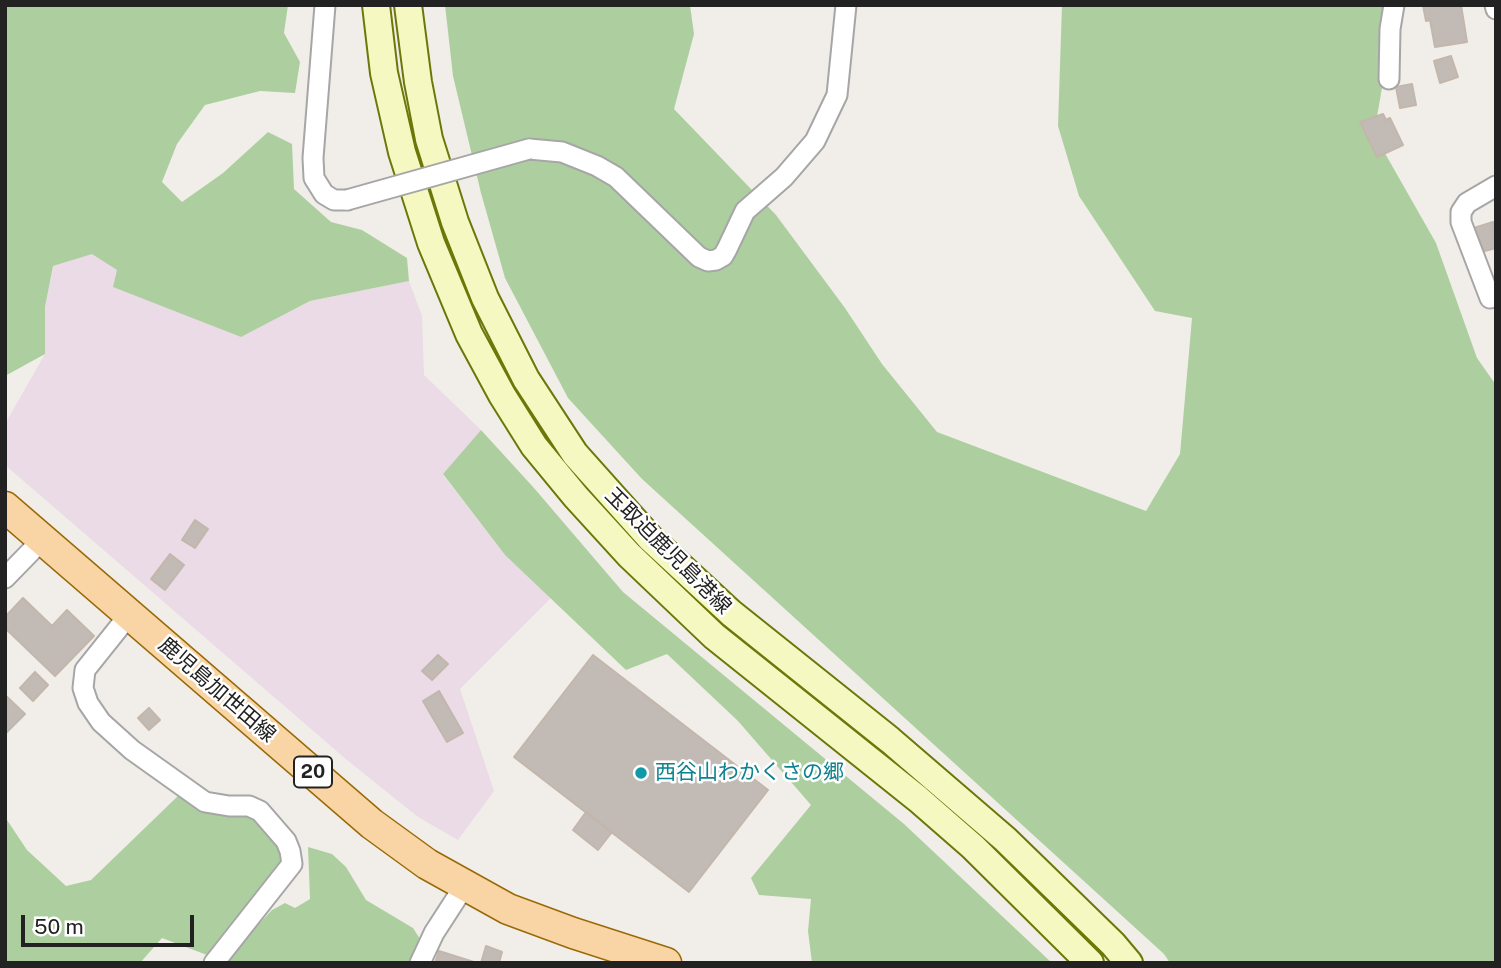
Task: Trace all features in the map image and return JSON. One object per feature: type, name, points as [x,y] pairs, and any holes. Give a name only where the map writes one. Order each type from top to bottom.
[{"type":"main road","name":"玉取迫鹿児島港線","points":[[376,5],[384,73],[402,152],[431,243],[468,334],[502,396],[534,446],[576,498],[629,555],[714,636],[918,799],[973,847],[1090,963]]},
{"type":"main road","name":"玉取迫鹿児島港線","points":[[408,5],[429,139],[455,222],[485,298],[526,379],[575,454],[651,539],[721,604],[890,740],[1005,839],[1113,944],[1129,963]]},
{"type":"main road","name":"鹿児島加世田線","points":[[5,507],[372,824],[427,864],[508,909],[623,956],[666,963]]},
{"type":"street","points":[[325,5],[313,158],[314,178],[324,194],[334,200],[347,200],[529,149],[562,152],[616,177],[699,257],[708,261],[723,256],[745,211],[784,177],[815,141],[837,95],[846,5]]},
{"type":"street","points":[[1390,79],[1390,29],[1394,5]]},
{"type":"street","points":[[1490,298],[1461,222],[1461,212],[1467,203],[1496,186]]},
{"type":"street","points":[[5,578],[43,539]]},
{"type":"street","points":[[129,615],[85,670],[83,688],[88,703],[101,722],[132,750],[205,802],[249,806],[260,811],[286,841],[290,851],[292,864],[214,963]]},
{"type":"street","points":[[420,963],[433,933],[465,885]]},
{"type":"shaded area","points":[[93,253],[118,270],[114,286],[241,337],[310,301],[409,281],[422,316],[424,375],[481,430],[443,475],[505,555],[551,598],[460,689],[494,791],[458,840],[418,817],[347,760],[5,465],[5,424],[45,354],[45,307],[53,266]]},
{"type":"green space","points":[[5,5],[288,5],[284,33],[300,62],[295,93],[260,91],[205,105],[177,144],[162,182],[182,202],[223,173],[268,132],[292,144],[294,189],[331,222],[362,230],[407,258],[409,281],[310,301],[241,337],[113,287],[117,270],[92,254],[53,266],[45,307],[45,354],[5,376]]},
{"type":"green space","points":[[445,5],[690,5],[694,34],[674,109],[776,215],[845,308],[882,364],[937,432],[1146,511],[1180,454],[1192,318],[1155,311],[1079,196],[1058,126],[1062,5],[1406,5],[1391,36],[1374,134],[1436,243],[1477,358],[1496,385],[1496,963],[1170,963],[1164,954],[642,479],[568,398],[505,278],[453,76]]},
{"type":"green space","points":[[481,430],[623,592],[904,824],[1052,963],[812,963],[808,931],[811,899],[759,895],[751,878],[811,805],[738,721],[667,654],[626,670],[505,555],[443,474]]},
{"type":"green space","points":[[180,794],[245,810],[282,846],[284,866],[217,950],[207,955],[162,938],[140,963],[5,963],[5,817],[27,850],[66,886],[91,880]]},
{"type":"green space","points":[[308,847],[332,854],[346,867],[366,900],[413,928],[420,939],[410,963],[222,963],[272,910],[285,903],[295,908],[310,899]]},
{"type":"building","points":[[1423,5],[1461,5],[1467,42],[1435,47],[1430,20],[1426,21]]},
{"type":"building","points":[[1451,56],[1458,77],[1440,83],[1434,61]]},
{"type":"building","points":[[1412,84],[1416,105],[1400,108],[1396,87]]},
{"type":"building","points":[[1383,114],[1386,120],[1390,118],[1403,145],[1377,157],[1360,122]]},
{"type":"building","points":[[1493,222],[1496,248],[1481,252],[1474,228]]},
{"type":"building","points":[[195,520],[208,529],[195,548],[182,540]]},
{"type":"building","points":[[170,554],[184,565],[165,590],[151,579]]},
{"type":"building","points":[[23,598],[52,626],[67,610],[94,636],[55,676],[5,628],[5,617]]},
{"type":"building","points":[[438,655],[448,664],[432,680],[422,671]]},
{"type":"building","name":"西谷山わかくさの郷","points":[[593,655],[768,790],[689,892],[514,757]]},
{"type":"building","points":[[35,672],[48,685],[33,701],[20,688]]},
{"type":"building","points":[[439,691],[463,733],[447,742],[423,701]]},
{"type":"building","points":[[5,695],[25,714],[5,734]]},
{"type":"building","points":[[149,708],[160,720],[149,730],[138,718]]},
{"type":"building","points":[[586,812],[612,832],[598,850],[573,830]]},
{"type":"building","points":[[486,946],[502,952],[499,963],[481,963]]},
{"type":"building","points":[[439,951],[477,963],[435,963]]},
{"type":"place","name":"西谷山わかくさの郷","points":[[641,773]]}]
